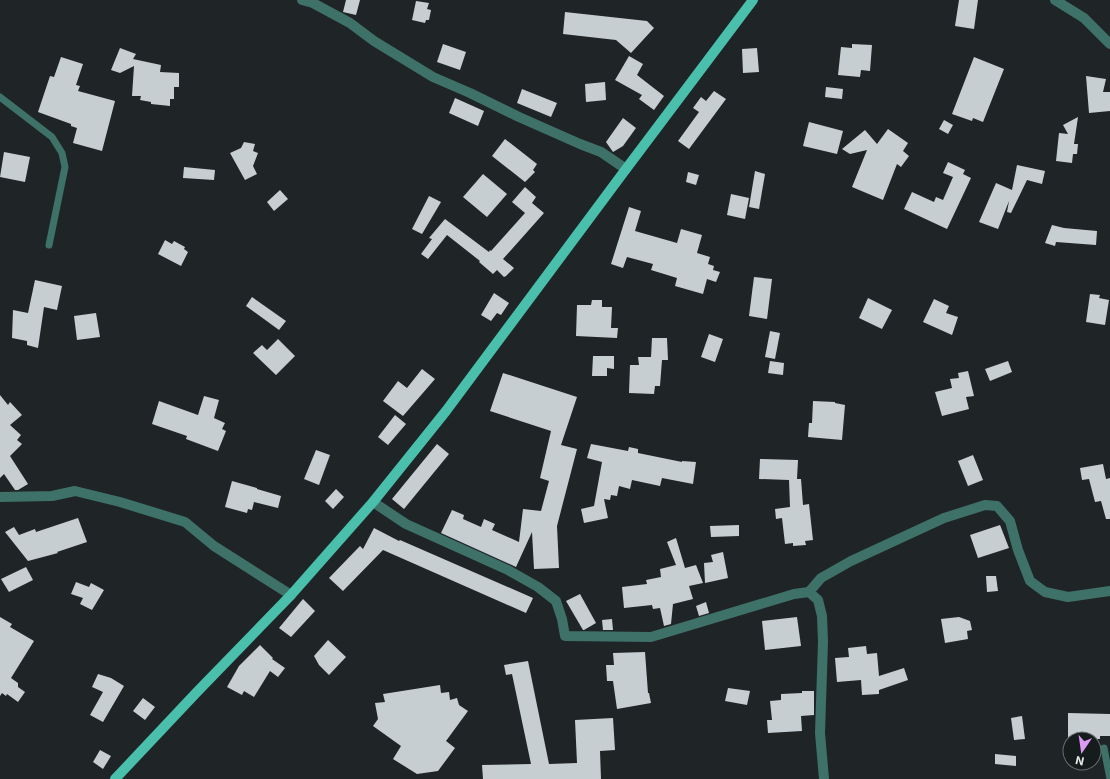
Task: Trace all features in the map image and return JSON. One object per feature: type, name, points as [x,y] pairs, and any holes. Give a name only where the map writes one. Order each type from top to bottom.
[{"type":"main road","points":[[115,779],[196,692],[291,595],[373,502],[446,411],[753,0]]},
{"type":"street","points":[[302,0],[313,3],[350,23],[374,41],[433,77],[573,141],[601,152],[626,169]]},
{"type":"street","points":[[1055,0],[1084,18],[1110,44]]},
{"type":"street","points":[[2,497],[52,496],[76,492],[120,502],[185,522],[214,546],[291,595]]},
{"type":"street","points":[[373,502],[406,524],[508,570],[538,587],[556,601],[562,619],[565,636],[651,637],[794,594],[809,592],[821,578],[851,561],[944,518],[985,505],[997,506],[1010,521],[1018,550],[1030,581],[1045,592],[1068,597],[1110,591]]},
{"type":"street","points":[[809,592],[818,600],[822,616],[823,642],[820,733],[824,779]]},
{"type":"lane","points":[[0,97],[52,137],[62,153],[65,167],[49,245]]},
{"type":"lane","points":[[1104,748],[1110,779]]},
{"type":"building","points":[[346,0],[360,0],[356,15],[343,12]]},
{"type":"building","points":[[959,0],[978,0],[974,29],[955,26]]},
{"type":"building","points":[[416,1],[429,3],[427,9],[431,10],[429,20],[426,20],[425,23],[412,20]]},
{"type":"building","points":[[565,12],[647,21],[654,28],[631,53],[616,40],[563,34]]},
{"type":"building","points":[[443,44],[466,52],[460,70],[437,62]]},
{"type":"building","points":[[852,44],[872,45],[870,71],[861,70],[860,77],[838,75],[841,47],[852,48]]},
{"type":"building","points":[[120,48],[136,54],[133,59],[161,65],[160,72],[179,73],[179,87],[174,87],[174,99],[170,99],[170,106],[151,104],[151,102],[140,100],[141,96],[132,96],[134,66],[120,73],[111,70]]},
{"type":"building","points":[[757,48],[759,72],[743,73],[742,49]]},
{"type":"building","points":[[629,56],[643,64],[637,75],[664,96],[654,110],[639,99],[642,95],[615,80]]},
{"type":"building","points":[[61,57],[83,64],[76,85],[80,86],[78,91],[115,101],[102,151],[73,143],[77,128],[71,126],[71,124],[38,112],[50,76],[54,77]]},
{"type":"building","points":[[974,57],[1004,69],[983,122],[973,118],[972,121],[952,114]]},
{"type":"building","points":[[1086,76],[1106,79],[1103,92],[1110,92],[1110,111],[1089,113]]},
{"type":"building","points":[[605,82],[606,100],[586,102],[585,84]]},
{"type":"building","points":[[826,87],[843,89],[842,99],[825,97]]},
{"type":"building","points":[[522,89],[557,103],[551,117],[517,103]]},
{"type":"building","points":[[714,91],[726,99],[689,149],[678,141],[699,112],[693,108],[701,97],[706,101]]},
{"type":"building","points":[[455,98],[484,111],[478,126],[449,113]]},
{"type":"building","points":[[1078,117],[1074,144],[1078,144],[1077,154],[1073,154],[1072,163],[1056,161],[1059,133],[1068,134],[1063,125]]},
{"type":"building","points":[[623,118],[636,128],[623,146],[613,152],[606,142]]},
{"type":"building","points":[[944,120],[953,125],[948,134],[939,129]]},
{"type":"building","points":[[809,122],[843,131],[837,154],[803,146]]},
{"type":"building","points":[[888,129],[908,143],[903,151],[909,156],[901,167],[897,164],[883,200],[852,187],[867,150],[850,154],[842,149],[865,130],[877,144]]},
{"type":"building","points":[[505,139],[537,164],[533,170],[535,172],[525,182],[492,156]]},
{"type":"building","points":[[244,142],[255,144],[253,151],[258,153],[253,166],[257,174],[245,180],[230,153],[241,148]]},
{"type":"building","points":[[4,152],[30,157],[25,182],[0,177]]},
{"type":"building","points":[[948,162],[965,170],[963,174],[971,178],[947,229],[904,209],[912,192],[934,202],[936,197],[943,200],[953,177],[943,173]]},
{"type":"building","points":[[1017,165],[1045,171],[1042,184],[1027,180],[1011,213],[1007,212],[1009,201],[998,229],[979,222],[996,183],[1012,190]]},
{"type":"building","points":[[184,167],[215,170],[214,180],[183,178]]},
{"type":"building","points":[[755,171],[765,174],[759,209],[749,207]]},
{"type":"building","points":[[688,172],[699,175],[696,185],[686,182]]},
{"type":"building","points":[[483,174],[507,194],[487,217],[463,197]]},
{"type":"building","points":[[525,187],[536,197],[532,203],[544,213],[503,259],[514,268],[506,276],[504,277],[497,270],[493,274],[479,262],[480,261],[447,235],[428,259],[421,254],[432,239],[429,238],[445,219],[489,252],[490,250],[491,251],[525,213],[512,202]]},
{"type":"building","points":[[280,190],[288,199],[274,211],[267,202]]},
{"type":"building","points":[[731,194],[749,198],[745,219],[727,215]]},
{"type":"building","points":[[429,196],[441,202],[422,234],[412,229]]},
{"type":"building","points":[[629,207],[641,211],[635,231],[677,243],[681,229],[702,235],[697,253],[710,257],[708,264],[714,266],[713,270],[720,272],[716,282],[707,279],[703,294],[675,286],[677,278],[651,270],[653,264],[627,257],[623,268],[611,264]]},
{"type":"building","points":[[1052,225],[1064,228],[1097,231],[1096,245],[1056,242],[1055,246],[1045,243]]},
{"type":"building","points":[[165,240],[172,244],[174,241],[185,247],[184,249],[188,252],[181,266],[158,254]]},
{"type":"building","points":[[754,277],[772,279],[767,319],[749,316]]},
{"type":"building","points":[[35,280],[62,286],[57,310],[44,307],[38,348],[27,345],[27,341],[12,338],[13,310],[28,313]]},
{"type":"building","points":[[494,293],[509,303],[501,315],[497,313],[491,321],[481,315]]},
{"type":"building","points":[[1090,294],[1100,295],[1099,298],[1109,300],[1105,325],[1086,322]]},
{"type":"building","points":[[252,297],[286,321],[279,330],[246,306]]},
{"type":"building","points":[[868,298],[892,310],[882,329],[859,318]]},
{"type":"building","points":[[934,299],[949,306],[946,313],[958,317],[952,335],[923,322]]},
{"type":"building","points":[[592,300],[602,300],[602,307],[612,307],[611,328],[618,328],[617,338],[576,336],[577,305],[591,305]]},
{"type":"building","points":[[96,313],[100,337],[77,340],[74,316]]},
{"type":"building","points":[[770,331],[780,333],[775,359],[765,357]]},
{"type":"building","points":[[709,334],[723,339],[715,362],[701,357]]},
{"type":"building","points":[[652,338],[667,338],[668,360],[662,360],[660,386],[655,386],[654,394],[629,393],[630,365],[639,365],[638,357],[651,357]]},
{"type":"building","points":[[278,339],[295,356],[276,375],[253,353],[262,345],[267,350]]},
{"type":"building","points":[[593,356],[614,356],[614,369],[607,368],[607,376],[592,376]]},
{"type":"building","points":[[770,361],[784,363],[783,375],[768,373]]},
{"type":"building","points":[[1008,361],[1012,372],[990,381],[985,369]]},
{"type":"building","points":[[422,369],[435,379],[403,416],[383,401],[398,381],[407,388]]},
{"type":"building","points":[[968,371],[974,396],[966,397],[969,409],[942,416],[935,392],[952,388],[950,379],[959,378],[958,373]]},
{"type":"building","points":[[503,373],[577,397],[561,445],[577,449],[557,526],[559,568],[534,569],[532,532],[516,567],[441,533],[452,510],[464,515],[463,519],[481,527],[484,519],[495,524],[492,530],[519,542],[523,509],[541,511],[549,481],[540,478],[551,431],[490,411]]},
{"type":"building","points":[[0,395],[8,405],[10,402],[22,415],[10,425],[21,435],[17,440],[22,444],[10,456],[28,484],[18,490],[15,490],[4,474],[0,478]]},
{"type":"building","points":[[204,396],[219,400],[214,418],[225,423],[222,429],[226,431],[218,451],[186,439],[187,436],[152,424],[159,401],[198,415]]},
{"type":"building","points":[[813,401],[835,402],[845,405],[842,440],[808,437],[809,423],[812,423]]},
{"type":"building","points":[[395,415],[406,424],[388,445],[378,437]]},
{"type":"building","points":[[437,444],[449,454],[404,509],[392,499]]},
{"type":"building","points":[[591,444],[628,451],[629,447],[638,449],[638,453],[682,462],[696,462],[693,484],[662,478],[660,486],[632,480],[630,489],[619,486],[617,496],[611,495],[610,500],[604,499],[608,518],[584,523],[581,509],[594,506],[602,462],[587,458]]},
{"type":"building","points":[[316,450],[330,455],[319,485],[304,479]]},
{"type":"building","points":[[973,455],[983,480],[968,486],[958,461]]},
{"type":"building","points":[[760,459],[798,460],[797,479],[801,479],[803,505],[809,504],[813,540],[805,541],[806,545],[793,546],[793,543],[785,544],[782,518],[776,519],[775,509],[790,507],[789,480],[759,479]]},
{"type":"building","points":[[1103,464],[1106,479],[1110,478],[1110,519],[1106,519],[1101,501],[1095,502],[1089,479],[1082,480],[1080,468]]},
{"type":"building","points":[[232,481],[281,496],[278,508],[254,502],[252,510],[248,509],[247,513],[225,507]]},
{"type":"building","points":[[336,489],[344,497],[333,509],[325,501]]},
{"type":"building","points":[[78,518],[87,542],[57,552],[58,553],[28,561],[5,532],[14,527],[19,535],[35,529],[36,532]]},
{"type":"building","points":[[739,525],[739,536],[711,537],[710,526]]},
{"type":"building","points":[[1000,525],[1009,548],[978,558],[970,535]]},
{"type":"building","points":[[374,528],[399,541],[400,540],[533,598],[526,613],[383,550],[343,591],[329,578],[360,546],[363,549]]},
{"type":"building","points":[[676,538],[685,568],[696,565],[703,583],[689,586],[693,599],[673,604],[671,624],[664,626],[660,608],[653,609],[652,605],[624,608],[622,587],[647,584],[646,580],[661,577],[660,569],[676,565],[667,542]]},
{"type":"building","points":[[723,552],[728,578],[705,583],[704,563],[713,562],[711,555]]},
{"type":"building","points":[[26,567],[33,580],[9,592],[1,579]]},
{"type":"building","points":[[986,576],[996,576],[998,591],[987,592]]},
{"type":"building","points":[[76,582],[89,587],[91,583],[104,590],[92,610],[80,604],[83,598],[71,594]]},
{"type":"building","points":[[580,594],[596,623],[584,630],[566,601]]},
{"type":"building","points":[[303,599],[315,611],[291,637],[279,628]]},
{"type":"building","points":[[706,602],[709,613],[699,616],[696,606]]},
{"type":"building","points":[[0,617],[12,624],[10,627],[34,641],[11,678],[18,683],[18,687],[25,692],[18,702],[7,694],[6,696],[2,693],[0,696]]},
{"type":"building","points":[[797,617],[801,646],[765,650],[762,621]]},
{"type":"building","points":[[959,617],[970,621],[972,630],[967,631],[968,639],[945,643],[941,619]]},
{"type":"building","points":[[612,619],[613,630],[603,630],[602,620]]},
{"type":"building","points":[[328,640],[346,657],[329,675],[319,665],[314,656]]},
{"type":"building","points":[[260,645],[273,658],[272,659],[285,668],[278,677],[270,671],[254,697],[244,691],[242,695],[227,687],[239,666]]},
{"type":"building","points":[[866,646],[867,654],[877,653],[879,676],[904,668],[908,680],[879,690],[879,694],[862,695],[861,680],[837,682],[835,658],[849,657],[848,648]]},
{"type":"building","points":[[645,652],[648,693],[651,703],[617,709],[613,681],[607,681],[606,665],[614,665],[613,653]]},
{"type":"building","points":[[528,661],[549,764],[577,763],[575,720],[613,718],[615,750],[600,751],[601,779],[483,779],[482,765],[531,764],[512,674],[506,675],[504,665]]},
{"type":"building","points":[[98,674],[111,678],[124,686],[103,722],[90,715],[103,692],[92,687]]},
{"type":"building","points":[[440,685],[441,693],[449,692],[450,700],[457,698],[459,705],[468,711],[446,741],[455,748],[438,771],[417,774],[393,759],[401,746],[373,726],[378,719],[375,703],[385,702],[383,694]]},
{"type":"building","points":[[728,688],[750,691],[747,705],[725,701]]},
{"type":"building","points":[[802,691],[814,691],[814,715],[801,716],[802,731],[768,733],[767,720],[772,720],[770,701],[781,700],[781,694],[802,693]]},
{"type":"building","points":[[143,698],[155,707],[145,720],[133,711]]},
{"type":"building","points":[[1068,713],[1110,714],[1110,736],[1102,736],[1102,731],[1068,731]]},
{"type":"building","points":[[1022,716],[1025,739],[1014,740],[1011,718]]},
{"type":"building","points":[[100,750],[111,756],[103,769],[93,762]]},
{"type":"building","points":[[995,754],[1016,756],[1016,766],[995,764]]}]
